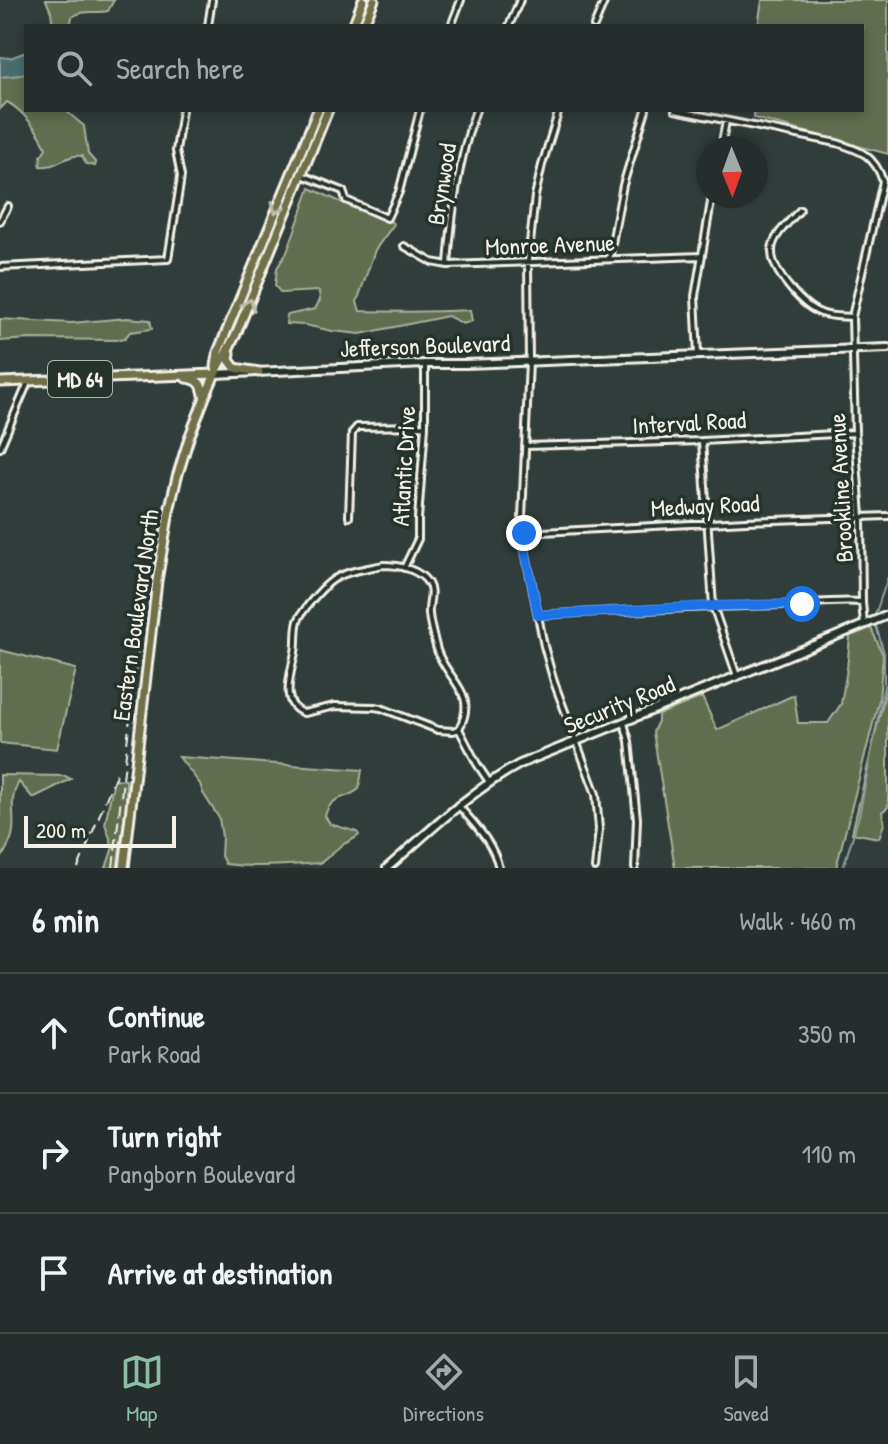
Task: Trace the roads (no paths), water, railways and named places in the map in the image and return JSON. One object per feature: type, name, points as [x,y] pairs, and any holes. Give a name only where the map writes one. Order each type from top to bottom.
[{"type":"main road","points":[[354,24],[363,0]]},
{"type":"main road","points":[[364,24],[374,0]]},
{"type":"main road","name":"Eastern Boulevard North","points":[[215,374],[218,352],[317,112]]},
{"type":"main road","name":"Eastern Boulevard North","points":[[124,868],[162,547],[177,477],[205,397],[236,334],[326,112]]},
{"type":"main road","points":[[302,175],[299,172],[313,134],[312,124]]},
{"type":"main road","points":[[236,334],[230,363],[235,368],[259,372]]},
{"type":"main road","name":"MD 64","points":[[852,350],[888,348]]},
{"type":"main road","name":"Jefferson Boulevard","points":[[0,382],[852,350]]},
{"type":"main road","points":[[160,376],[194,379],[201,383],[205,397]]},
{"type":"main road","name":"Security Road","points":[[387,868],[458,805],[520,764],[888,615]]},
{"type":"street","points":[[208,24],[212,0]]},
{"type":"street","points":[[452,24],[461,0]]},
{"type":"street","points":[[510,24],[520,0]]},
{"type":"street","points":[[595,24],[605,0]]},
{"type":"street","points":[[0,267],[168,259],[181,176],[176,151],[182,112]]},
{"type":"street","points":[[302,175],[343,191],[346,200],[387,218],[399,192],[419,112]]},
{"type":"street","name":"Brynwood","points":[[448,265],[452,209],[475,112]]},
{"type":"street","points":[[558,112],[535,196],[528,262],[529,362],[522,517],[525,550],[554,682],[598,806],[595,868]]},
{"type":"street","points":[[609,260],[623,185],[645,112]]},
{"type":"street","name":"Brookline Avenue","points":[[684,112],[858,149],[871,158],[883,181],[852,317],[864,624]]},
{"type":"street","points":[[723,136],[726,121]]},
{"type":"street","points":[[0,221],[8,206]]},
{"type":"street","points":[[698,355],[695,296],[710,208]]},
{"type":"street","points":[[800,210],[776,238],[772,251],[776,266],[803,303],[821,314],[852,317]]},
{"type":"street","name":"Monroe Avenue","points":[[404,246],[432,262],[448,265],[702,256]]},
{"type":"street","name":"Atlantic Drive","points":[[404,568],[418,539],[425,426],[425,364]]},
{"type":"street","points":[[0,448],[29,380]]},
{"type":"street","points":[[349,517],[352,433],[357,427],[425,426]]},
{"type":"street","name":"Interval Road","points":[[525,446],[855,433]]},
{"type":"street","points":[[702,441],[713,606],[737,676]]},
{"type":"street","name":"Medway Road","points":[[524,533],[888,516]]},
{"type":"street","points":[[383,565],[404,568],[422,575],[430,587],[429,615],[438,653],[464,696],[465,716],[459,729],[438,730],[374,707],[335,706],[299,713],[290,700],[289,678],[298,622],[303,613],[332,580],[342,575],[383,565]]},
{"type":"street","points":[[538,615],[840,600],[862,602]]},
{"type":"street","points":[[624,723],[629,741],[637,819],[635,868]]},
{"type":"street","points":[[459,729],[489,782]]},
{"type":"street","points":[[458,805],[486,837],[499,868]]},
{"type":"water","points":[[24,53],[24,74],[0,77],[0,57],[10,58]]},
{"type":"waterway","points":[[875,615],[888,577]]},
{"type":"waterway","points":[[843,868],[859,816],[884,686],[884,653],[876,626]]},
{"type":"railway","points":[[113,868],[146,576]]},
{"type":"railway","points":[[78,868],[117,772]]}]
